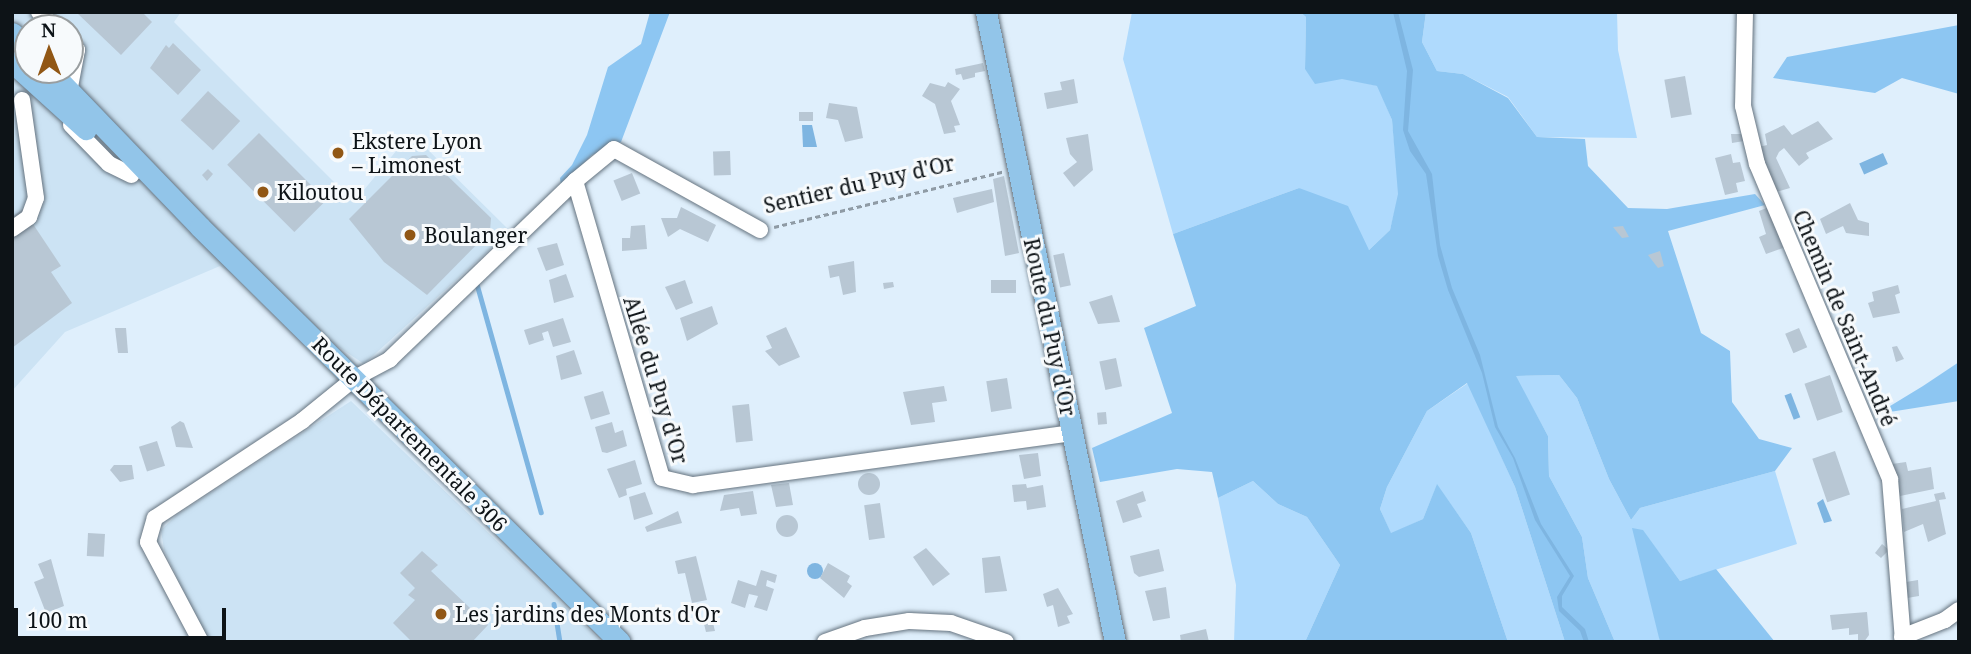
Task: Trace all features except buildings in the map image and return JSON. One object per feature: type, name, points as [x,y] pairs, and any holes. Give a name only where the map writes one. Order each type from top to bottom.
[{"type":"main road","name":"Route du Puy d'Or","points":[[986,12],[1115,642]]},
{"type":"main road","name":"Route Départementale 306","points":[[12,62],[132,176],[200,227]]},
{"type":"main road","name":"Route Départementale 306","points":[[62,84],[200,227],[620,642]]},
{"type":"street","name":"Chemin de Saint-André","points":[[1745,12],[1743,106],[1757,164],[1890,479],[1902,639]]},
{"type":"street","points":[[69,92],[71,84]]},
{"type":"street","points":[[12,229],[29,217],[36,198],[22,100]]},
{"type":"street","points":[[52,111],[109,164],[132,176]]},
{"type":"street","name":"Sentier du Puy d'Or","points":[[575,181],[605,152],[614,149],[760,230]]},
{"type":"street","points":[[201,642],[148,542],[155,518],[302,421],[355,378],[390,359],[575,181]]},
{"type":"street","name":"Allée du Puy d'Or","points":[[575,181],[662,478],[693,485],[1073,433]]},
{"type":"street","points":[[1902,639],[1945,620],[1959,610]]},
{"type":"street","points":[[825,642],[865,628],[909,621],[951,623],[1006,642]]},
{"type":"path","name":"Sentier du Puy d'Or","points":[[760,230],[1016,168]]},
{"type":"shaded area","points":[[12,12],[181,12],[174,22],[354,202],[411,133],[510,231],[364,364],[220,266],[65,332],[12,391]]},
{"type":"shaded area","points":[[650,12],[670,12],[621,142],[592,155],[561,186],[560,178],[572,165],[587,135],[608,67],[641,44]]},
{"type":"shaded area","points":[[1132,12],[1300,12],[1306,17],[1305,69],[1378,86],[1392,120],[1399,194],[1390,230],[1369,250],[1299,188],[1173,234],[1123,59]]},
{"type":"shaded area","points":[[1300,12],[1426,12],[1422,42],[1437,71],[1463,74],[1508,98],[1537,137],[1585,139],[1588,166],[1628,208],[1667,209],[1755,194],[1765,205],[1668,231],[1701,333],[1730,351],[1732,402],[1759,439],[1792,448],[1775,471],[1640,508],[1631,520],[1609,479],[1577,398],[1559,375],[1516,376],[1548,436],[1549,476],[1582,537],[1588,578],[1615,642],[1565,642],[1515,487],[1467,383],[1427,411],[1387,487],[1380,509],[1391,533],[1423,519],[1437,484],[1471,533],[1508,642],[1305,642],[1340,565],[1307,517],[1278,504],[1253,481],[1218,498],[1212,472],[1177,469],[1100,482],[1092,448],[1172,413],[1144,328],[1196,306],[1173,234],[1299,188],[1348,206],[1369,250],[1390,230],[1398,194],[1392,120],[1377,86],[1342,79],[1315,84],[1305,69],[1306,17]]},
{"type":"shaded area","points":[[1393,12],[1398,12],[1413,70],[1408,131],[1432,174],[1440,245],[1452,288],[1480,355],[1498,427],[1515,458],[1541,524],[1574,576],[1562,596],[1562,607],[1585,629],[1589,642],[1584,642],[1580,631],[1559,611],[1557,597],[1570,576],[1535,520],[1513,458],[1495,427],[1482,373],[1448,290],[1438,256],[1426,174],[1410,151],[1403,130],[1407,71]]},
{"type":"shaded area","points":[[1426,12],[1617,12],[1618,50],[1637,138],[1537,137],[1508,97],[1463,74],[1437,71],[1422,42]]},
{"type":"shaded area","points":[[1959,25],[1959,94],[1902,78],[1875,93],[1773,78],[1787,57]]},
{"type":"shaded area","points":[[802,125],[812,125],[817,147],[803,147]]},
{"type":"shaded area","points":[[1883,153],[1888,164],[1864,175],[1859,164]]},
{"type":"shaded area","points":[[1959,362],[1959,401],[1877,414],[1923,386]]},
{"type":"shaded area","points":[[1559,375],[1577,398],[1609,479],[1631,520],[1640,508],[1775,471],[1797,544],[1680,581],[1643,531],[1660,642],[1615,642],[1588,578],[1582,537],[1549,476],[1548,436],[1515,376]]},
{"type":"shaded area","points":[[1468,383],[1515,487],[1565,642],[1508,642],[1471,533],[1437,485],[1423,519],[1391,534],[1380,509],[1387,487],[1427,411]]},
{"type":"shaded area","points":[[1791,393],[1800,417],[1794,420],[1784,396]]},
{"type":"shaded area","points":[[351,401],[602,642],[208,642],[164,550],[161,530],[177,515]]},
{"type":"shaded area","points":[[1253,481],[1278,504],[1307,517],[1340,565],[1305,642],[1234,642],[1236,585],[1218,498]]},
{"type":"shaded area","points":[[1823,499],[1832,521],[1824,523],[1817,503]]},
{"type":"shaded area","points":[[1632,528],[1643,530],[1680,581],[1716,569],[1775,642],[1660,642]]},
{"type":"shaded area","points":[[812,563],[818,563],[823,571],[821,577],[812,579],[807,574],[807,568]]},
{"type":"waterway","points":[[477,284],[541,512]]},
{"type":"waterway","points":[[554,604],[560,642]]},
{"type":"place","name":"Ekstere Lyon – Limonest","points":[[338,153]]},
{"type":"place","name":"Kiloutou","points":[[263,192]]},
{"type":"place","name":"Boulanger","points":[[410,235]]},
{"type":"place","name":"Les jardins des Monts d'Or","points":[[441,614]]}]
